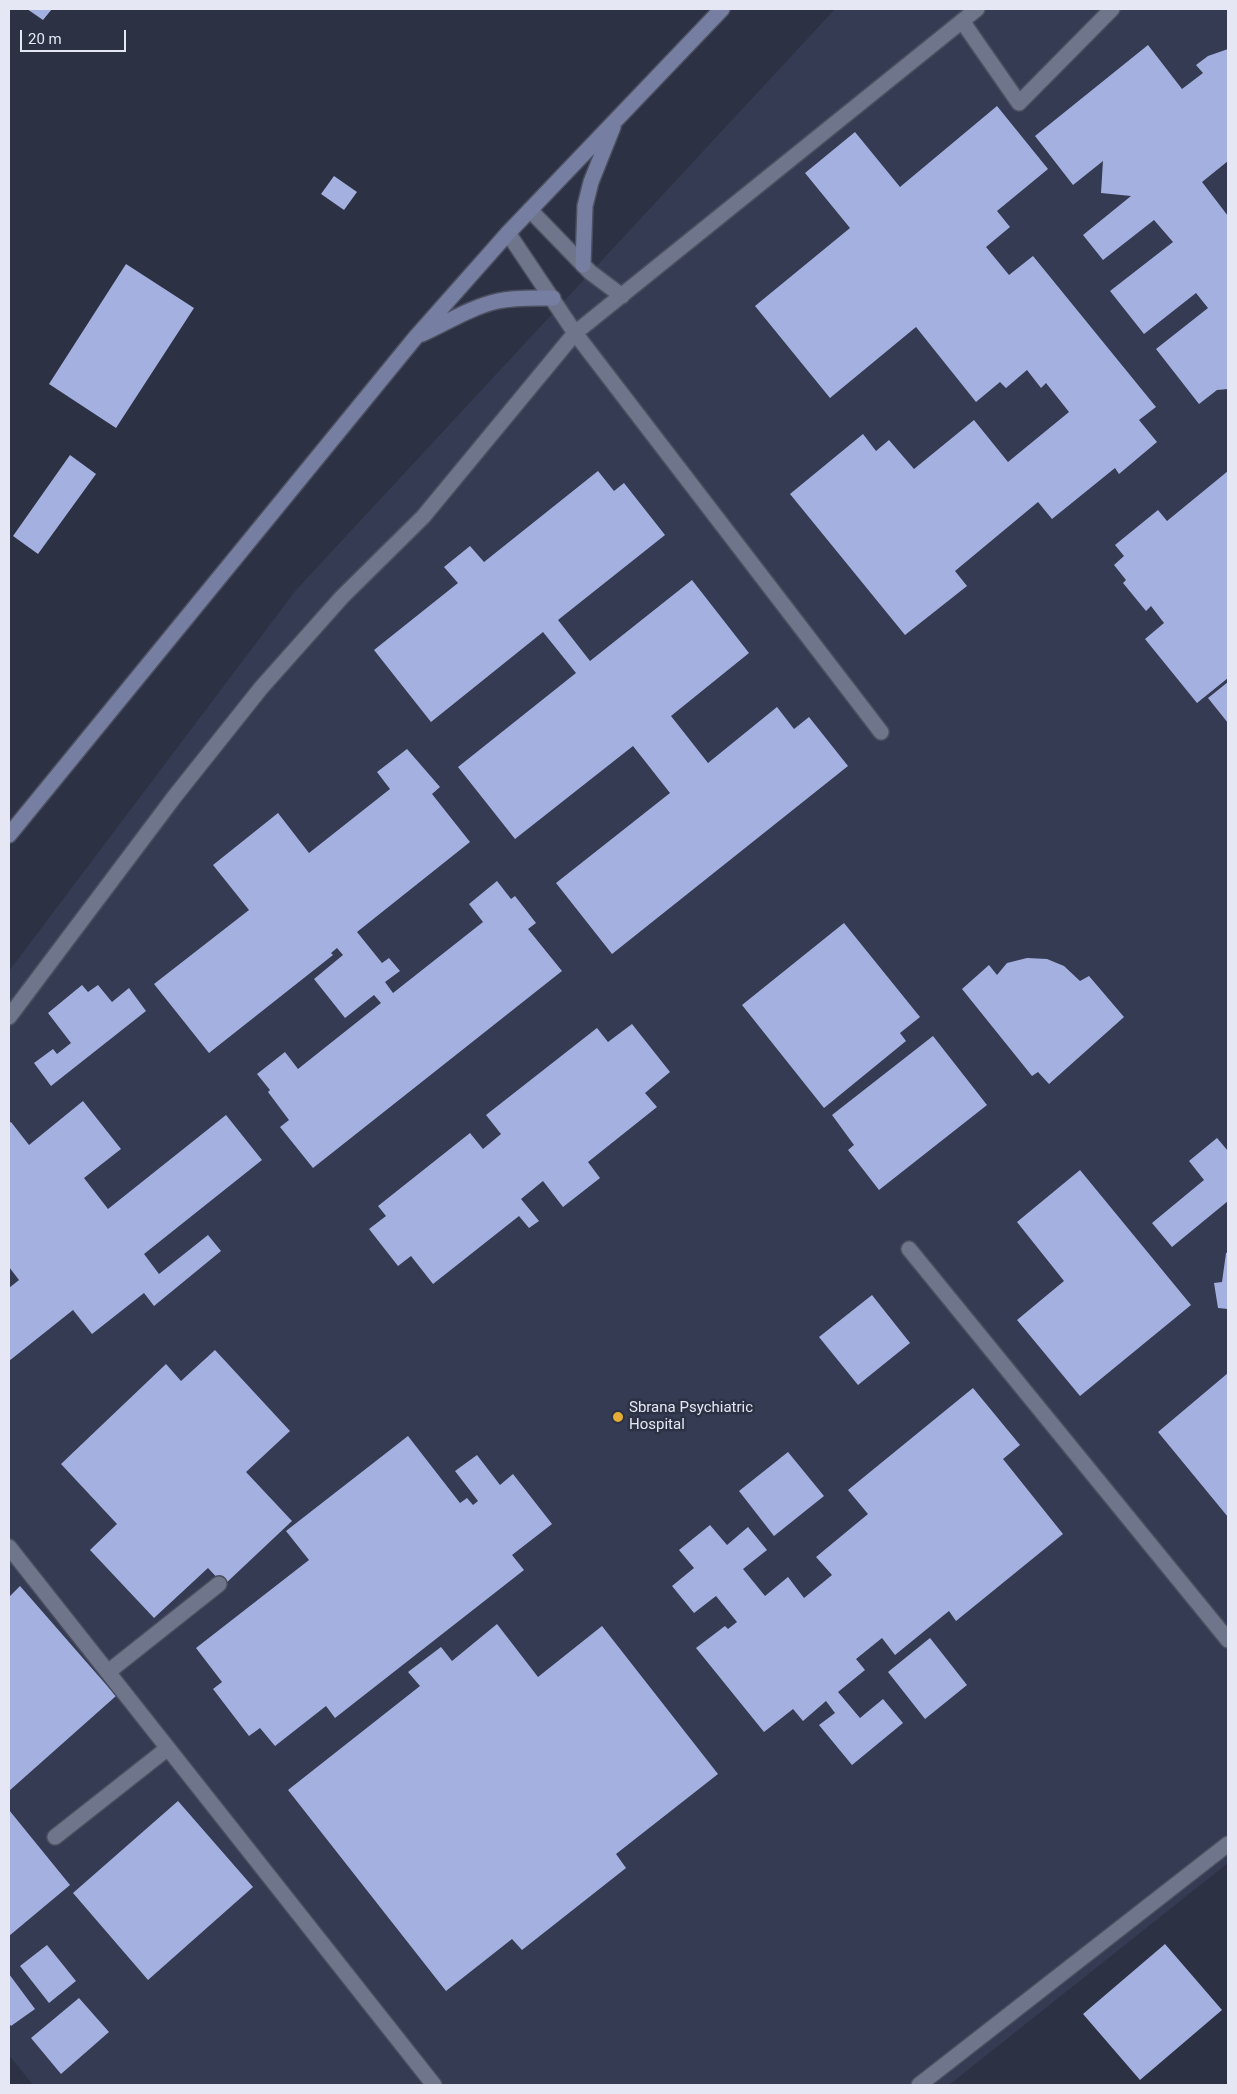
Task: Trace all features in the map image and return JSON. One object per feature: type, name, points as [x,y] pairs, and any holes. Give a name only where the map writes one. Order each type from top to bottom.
[{"type":"street","points":[[9,835],[415,338],[530,210],[722,9]]},
{"type":"street","points":[[583,265],[585,206],[590,182],[616,118]]},
{"type":"street","points":[[415,338],[497,301],[517,298],[553,298]]},
{"type":"lane","points":[[9,1017],[175,796],[261,688],[342,597],[424,517],[575,333],[978,9]]},
{"type":"lane","points":[[962,21],[1019,102],[1112,9]]},
{"type":"lane","points":[[530,210],[590,272],[622,296]]},
{"type":"lane","points":[[508,234],[575,333],[881,732]]},
{"type":"lane","points":[[910,1249],[1228,1640]]},
{"type":"lane","points":[[9,1547],[14,1565],[108,1672],[430,2084]]},
{"type":"lane","points":[[108,1672],[219,1584]]},
{"type":"lane","points":[[55,1838],[168,1748]]},
{"type":"lane","points":[[919,2085],[1228,1844]]},
{"type":"shaded area","name":"Sbrana Psychiatric Hospital","points":[[835,9],[1228,9],[1228,1863],[949,2085],[33,2085],[9,2055],[9,971],[296,590]]},
{"type":"building","points":[[27,9],[52,9],[43,20]]},
{"type":"building","points":[[1148,45],[1182,89],[1203,73],[1196,65],[1208,56],[1228,49],[1228,161],[1202,182],[1228,216],[1228,389],[1217,390],[1199,404],[1156,349],[1208,308],[1196,293],[1144,334],[1110,291],[1173,242],[1154,220],[1103,260],[1083,235],[1131,196],[1101,193],[1103,161],[1073,185],[1035,136]]},
{"type":"building","points":[[997,106],[1048,169],[997,211],[1010,227],[986,247],[1009,275],[1033,256],[1156,407],[1139,420],[1157,442],[1119,474],[1115,468],[1052,519],[1038,502],[955,571],[967,586],[905,635],[790,494],[863,434],[876,451],[889,440],[914,469],[974,420],[1008,462],[1069,412],[1046,383],[1041,388],[1027,370],[1006,388],[1000,382],[976,402],[916,327],[830,398],[755,306],[850,228],[805,173],[855,132],[900,187]]},
{"type":"building","points":[[334,176],[357,192],[344,210],[321,194]]},
{"type":"building","points":[[126,264],[194,308],[116,428],[49,384]]},
{"type":"building","points":[[70,455],[96,474],[38,554],[13,536]]},
{"type":"building","points":[[598,471],[614,491],[624,483],[665,535],[558,620],[590,661],[692,580],[749,653],[671,716],[708,763],[777,707],[794,729],[809,717],[848,766],[612,954],[556,883],[670,793],[633,746],[515,839],[458,767],[576,673],[543,632],[431,722],[374,650],[458,583],[444,567],[470,546],[484,562]]},
{"type":"building","points":[[1228,471],[1228,678],[1197,703],[1145,639],[1164,623],[1151,606],[1146,611],[1123,583],[1126,580],[1114,565],[1124,556],[1115,545],[1158,510],[1167,521]]},
{"type":"building","points":[[1228,682],[1228,723],[1208,698]]},
{"type":"building","points":[[407,749],[440,787],[432,794],[470,842],[357,932],[382,963],[389,958],[400,971],[385,982],[393,993],[483,922],[469,904],[497,881],[511,899],[515,896],[536,923],[528,929],[562,971],[313,1168],[280,1127],[289,1120],[268,1092],[270,1090],[257,1074],[285,1052],[298,1069],[381,1003],[374,995],[345,1018],[314,979],[343,955],[337,948],[331,953],[333,955],[209,1053],[154,984],[249,910],[213,865],[278,813],[309,853],[390,789],[377,772]]},
{"type":"building","points":[[844,923],[920,1017],[900,1033],[906,1041],[824,1108],[742,1005]]},
{"type":"building","points":[[1027,958],[1047,959],[1064,966],[1080,981],[1089,976],[1124,1017],[1049,1084],[1038,1072],[1032,1076],[962,989],[989,965],[997,975],[1007,963]]},
{"type":"building","points":[[82,985],[88,992],[98,985],[112,1002],[129,988],[146,1011],[51,1086],[34,1063],[53,1049],[57,1054],[71,1043],[48,1013]]},
{"type":"building","points":[[632,1024],[670,1072],[645,1093],[657,1107],[588,1162],[600,1178],[563,1207],[543,1181],[521,1199],[539,1221],[529,1228],[519,1216],[433,1284],[411,1256],[398,1266],[369,1229],[386,1216],[378,1206],[470,1133],[483,1149],[501,1134],[486,1115],[597,1028],[608,1042]]},
{"type":"building","points":[[933,1036],[987,1105],[879,1190],[848,1150],[854,1145],[832,1115]]},
{"type":"building","points":[[83,1101],[121,1149],[84,1178],[108,1209],[226,1115],[262,1160],[144,1254],[159,1274],[208,1235],[221,1251],[154,1306],[144,1293],[92,1334],[73,1310],[9,1361],[9,1288],[19,1280],[9,1267],[9,1123],[11,1122],[29,1145]]},
{"type":"building","points":[[1217,1138],[1228,1151],[1228,1201],[1172,1247],[1152,1223],[1204,1180],[1189,1161]]},
{"type":"building","points":[[1080,1170],[1191,1305],[1080,1396],[1017,1320],[1064,1281],[1017,1222]]},
{"type":"building","points":[[1228,1252],[1228,1309],[1218,1308],[1214,1283],[1222,1282],[1226,1253]]},
{"type":"building","points":[[872,1295],[910,1343],[858,1385],[819,1337]]},
{"type":"building","points":[[215,1350],[290,1431],[246,1472],[292,1521],[224,1585],[208,1568],[154,1618],[90,1550],[117,1524],[61,1464],[166,1364],[181,1381]]},
{"type":"building","points":[[1228,1373],[1228,1517],[1158,1432]]},
{"type":"building","points":[[973,1388],[1020,1445],[1003,1459],[1063,1534],[956,1621],[949,1611],[895,1655],[882,1638],[856,1659],[865,1670],[838,1692],[860,1718],[883,1699],[903,1723],[852,1765],[819,1725],[835,1713],[826,1701],[803,1721],[793,1709],[764,1732],[696,1648],[725,1626],[728,1629],[737,1622],[716,1596],[694,1613],[672,1586],[694,1568],[679,1550],[710,1525],[727,1545],[748,1527],[767,1550],[743,1569],[765,1596],[788,1577],[804,1598],[832,1575],[816,1557],[868,1514],[848,1490]]},
{"type":"building","points":[[408,1436],[460,1503],[467,1498],[473,1505],[478,1501],[455,1471],[477,1455],[500,1485],[513,1474],[552,1524],[512,1555],[524,1570],[335,1718],[326,1706],[275,1746],[260,1728],[249,1736],[213,1689],[222,1682],[196,1648],[309,1560],[286,1531]]},
{"type":"building","points":[[788,1452],[824,1496],[774,1536],[739,1491]]},
{"type":"building","points":[[20,1586],[116,1696],[9,1791],[9,1597]]},
{"type":"building","points":[[497,1624],[538,1677],[602,1626],[718,1774],[616,1854],[626,1868],[522,1950],[512,1939],[446,1991],[288,1790],[420,1686],[408,1672],[441,1647],[452,1661]]},
{"type":"building","points":[[930,1638],[967,1685],[925,1719],[888,1672]]},
{"type":"building","points":[[178,1801],[253,1887],[148,1980],[73,1893]]},
{"type":"building","points":[[9,1810],[70,1885],[9,1936]]},
{"type":"building","points":[[1165,1944],[1222,2010],[1140,2080],[1083,2014]]},
{"type":"building","points":[[47,1945],[76,1981],[49,2003],[20,1966]]},
{"type":"building","points":[[9,1974],[35,2009],[11,2026],[9,2023]]},
{"type":"building","points":[[79,1998],[109,2032],[61,2074],[31,2038]]},
{"type":"place","name":"Sbrana Psychiatric Hospital","points":[[618,1417]]}]
